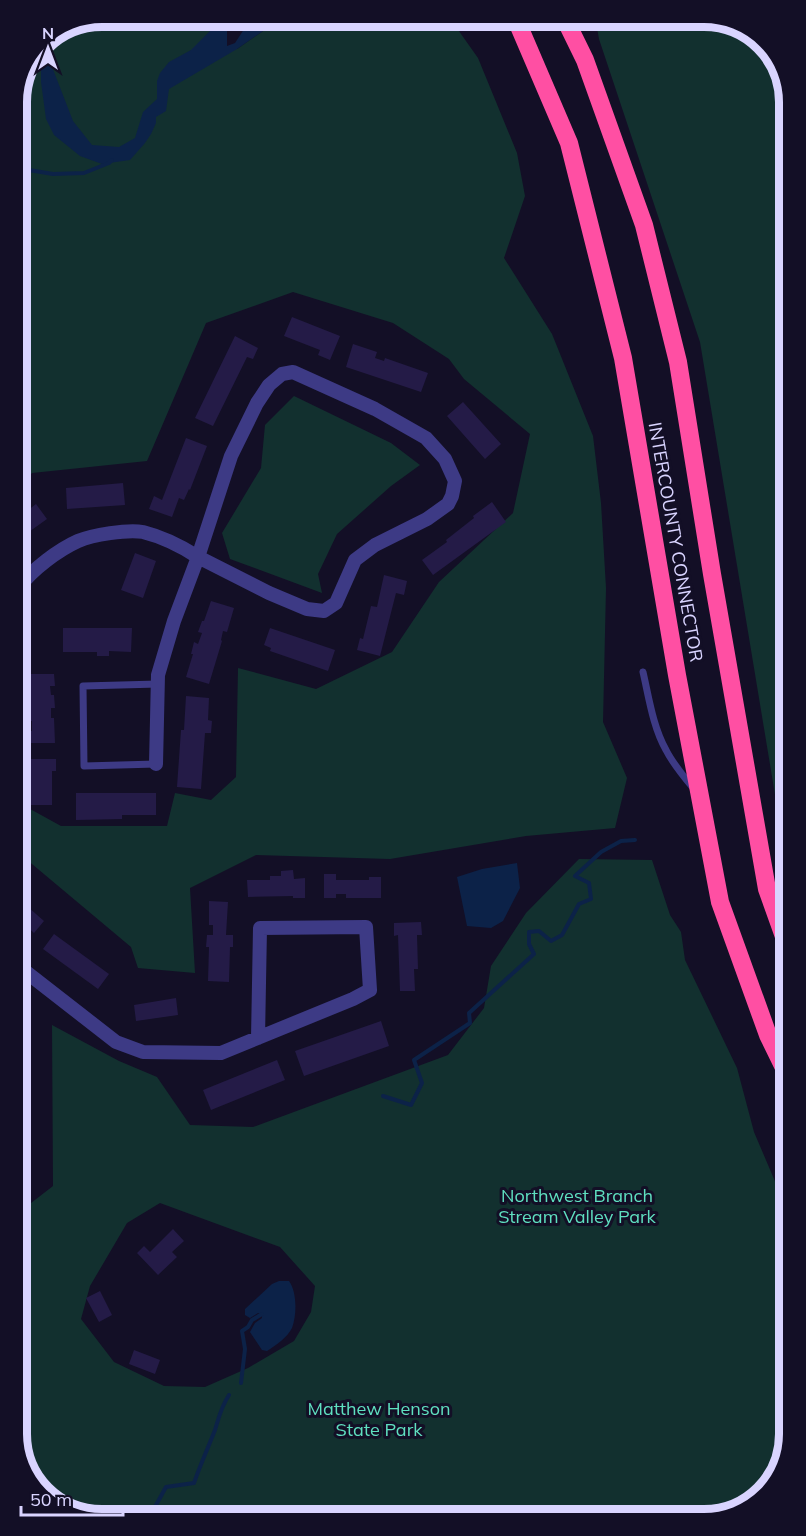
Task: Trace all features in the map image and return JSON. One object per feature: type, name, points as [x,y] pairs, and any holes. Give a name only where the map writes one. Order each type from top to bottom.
[{"type":"highway","name":"INTERCOUNTY CONNECTOR","points":[[520,27],[569,142],[623,358],[677,675],[720,902],[768,1035],[779,1058]]},
{"type":"highway","name":"INTERCOUNTY CONNECTOR","points":[[569,27],[585,60],[644,225],[678,362],[765,878],[779,923]]},
{"type":"street","points":[[27,577],[52,557],[79,540],[118,532],[141,532],[179,545],[198,557],[269,593],[307,609],[324,611],[336,603],[355,560],[375,544],[427,519],[448,504],[455,482],[445,459],[426,438],[375,409],[324,385],[293,372],[282,374],[269,385],[257,403],[231,456],[198,557],[174,621],[158,675],[156,764]]},
{"type":"street","points":[[27,973],[116,1042],[143,1052],[221,1053],[258,1038],[353,999],[370,990],[366,927],[260,928],[258,1038]]},
{"type":"lane","points":[[643,672],[660,739],[682,775],[700,796]]},
{"type":"lane","points":[[156,764],[84,765],[83,686],[158,684]]},
{"type":"green space","points":[[102,27],[214,27],[195,47],[237,49],[268,27],[456,27],[478,58],[517,153],[525,196],[504,258],[552,334],[593,436],[601,503],[606,588],[603,722],[627,778],[615,828],[526,836],[390,859],[256,855],[190,888],[195,973],[138,968],[131,947],[27,860],[27,807],[61,826],[167,826],[175,793],[211,800],[236,777],[238,668],[316,689],[392,652],[439,582],[513,513],[530,434],[464,379],[449,359],[393,323],[293,292],[206,323],[147,461],[32,473],[27,479],[27,97],[35,69],[43,56],[65,37],[78,31]]},
{"type":"green space","points":[[597,27],[718,28],[737,35],[757,49],[769,65],[778,88],[779,819],[700,342]]},
{"type":"green space","points":[[294,396],[391,443],[420,465],[391,486],[337,534],[318,574],[322,593],[230,559],[222,533],[261,468],[265,425]]},
{"type":"green space","points":[[579,859],[652,860],[670,915],[681,932],[685,960],[737,1068],[754,1132],[779,1191],[779,1434],[776,1453],[766,1476],[741,1499],[718,1508],[704,1509],[97,1509],[69,1501],[49,1487],[37,1471],[28,1448],[27,1206],[53,1186],[52,1025],[119,1061],[157,1077],[190,1125],[253,1127],[448,1055],[484,1008],[491,966],[526,913]],"holes":[[[160,1203],[280,1247],[315,1286],[311,1312],[294,1341],[248,1368],[205,1387],[164,1386],[114,1362],[81,1319],[90,1286],[127,1223]]]},
{"type":"water","points":[[214,27],[227,27],[227,46],[235,43],[245,27],[268,27],[237,49],[169,89],[166,111],[156,117],[151,134],[130,160],[102,164],[80,156],[54,135],[46,119],[41,82],[39,62],[46,53],[73,121],[92,145],[119,147],[135,138],[143,112],[157,99],[157,81],[169,62],[191,50]]},
{"type":"water","points":[[517,863],[520,888],[503,921],[491,928],[467,926],[457,877],[482,869]]},
{"type":"water","points":[[289,1281],[294,1291],[294,1323],[290,1332],[281,1341],[267,1351],[262,1350],[250,1332],[255,1323],[262,1318],[262,1314],[258,1313],[250,1318],[245,1315],[245,1309],[272,1284]]},
{"type":"building","points":[[292,317],[340,336],[330,360],[318,355],[320,350],[284,336]]},
{"type":"building","points":[[235,336],[258,348],[253,359],[247,357],[213,426],[195,418]]},
{"type":"building","points":[[353,344],[377,352],[375,358],[384,361],[385,358],[428,373],[421,392],[346,367]]},
{"type":"building","points":[[463,402],[501,444],[485,459],[447,416]]},
{"type":"building","points":[[186,438],[207,446],[190,490],[184,500],[179,498],[172,517],[149,509],[154,496],[162,500]]},
{"type":"building","points":[[123,483],[125,505],[67,509],[66,488]]},
{"type":"building","points":[[492,502],[506,522],[433,575],[422,560],[447,542],[446,540],[474,518],[473,516]]},
{"type":"building","points":[[36,504],[47,519],[27,533],[27,511]]},
{"type":"building","points":[[135,553],[156,561],[143,598],[121,590]]},
{"type":"building","points":[[384,575],[407,581],[404,595],[396,593],[380,656],[357,650],[360,638],[363,639],[371,606],[377,607]]},
{"type":"building","points":[[211,601],[234,608],[227,632],[223,631],[209,684],[186,677],[194,642],[198,644],[202,633],[198,632]]},
{"type":"building","points":[[63,628],[132,628],[131,652],[109,651],[109,656],[97,656],[97,652],[63,652]]},
{"type":"building","points":[[270,628],[335,650],[328,671],[270,651],[271,648],[264,645]]},
{"type":"building","points":[[31,674],[54,674],[55,686],[50,686],[51,695],[54,695],[55,708],[51,708],[51,718],[54,718],[55,743],[29,743],[32,721],[27,721],[27,686],[31,686]]},
{"type":"building","points":[[186,696],[209,698],[208,720],[212,721],[211,733],[205,733],[201,789],[177,787]]},
{"type":"building","points":[[27,759],[56,759],[56,771],[52,771],[52,805],[28,805]]},
{"type":"building","points":[[76,793],[156,793],[156,815],[122,815],[122,819],[76,820]]},
{"type":"building","points":[[293,870],[294,879],[305,878],[305,898],[248,897],[247,880],[270,880],[270,876],[281,876],[281,871]]},
{"type":"building","points":[[324,874],[336,874],[336,880],[369,880],[369,877],[381,877],[381,898],[346,898],[346,894],[336,894],[336,898],[324,898]]},
{"type":"building","points":[[209,901],[228,902],[226,935],[233,935],[233,947],[230,947],[229,982],[208,981],[207,935],[213,935],[213,925],[209,925]]},
{"type":"building","points":[[27,906],[44,921],[34,933],[27,927]]},
{"type":"building","points":[[421,922],[422,935],[417,935],[418,969],[414,969],[415,991],[400,991],[398,935],[394,936],[394,923]]},
{"type":"building","points":[[54,934],[109,974],[98,989],[43,949]]},
{"type":"building","points":[[176,998],[178,1015],[136,1021],[134,1005]]},
{"type":"building","points":[[381,1021],[389,1046],[304,1076],[295,1051]]},
{"type":"building","points":[[277,1060],[285,1080],[211,1110],[203,1090]]},
{"type":"building","points":[[173,1229],[184,1241],[172,1252],[177,1257],[158,1275],[137,1253],[144,1246],[150,1252]]},
{"type":"building","points":[[100,1291],[112,1315],[99,1322],[86,1298]]},
{"type":"building","points":[[134,1350],[160,1360],[155,1374],[129,1364]]},
{"type":"waterway","points":[[27,170],[53,174],[84,173],[112,160]]},
{"type":"waterway","points":[[383,1096],[411,1105],[422,1083],[414,1060],[470,1023],[469,1013],[534,954],[529,944],[529,932],[539,931],[551,941],[562,935],[579,904],[591,899],[589,883],[575,876],[601,852],[621,841],[635,840]]},
{"type":"waterway","points":[[241,1383],[245,1349],[242,1331],[252,1320],[262,1314]]},
{"type":"waterway","points":[[154,1509],[166,1487],[194,1483],[229,1395]]},
{"type":"park label","name":"Northwest Branch Stream Valley Park","points":[[577,1205]]},
{"type":"park label","name":"Matthew Henson State Park","points":[[379,1418]]}]
